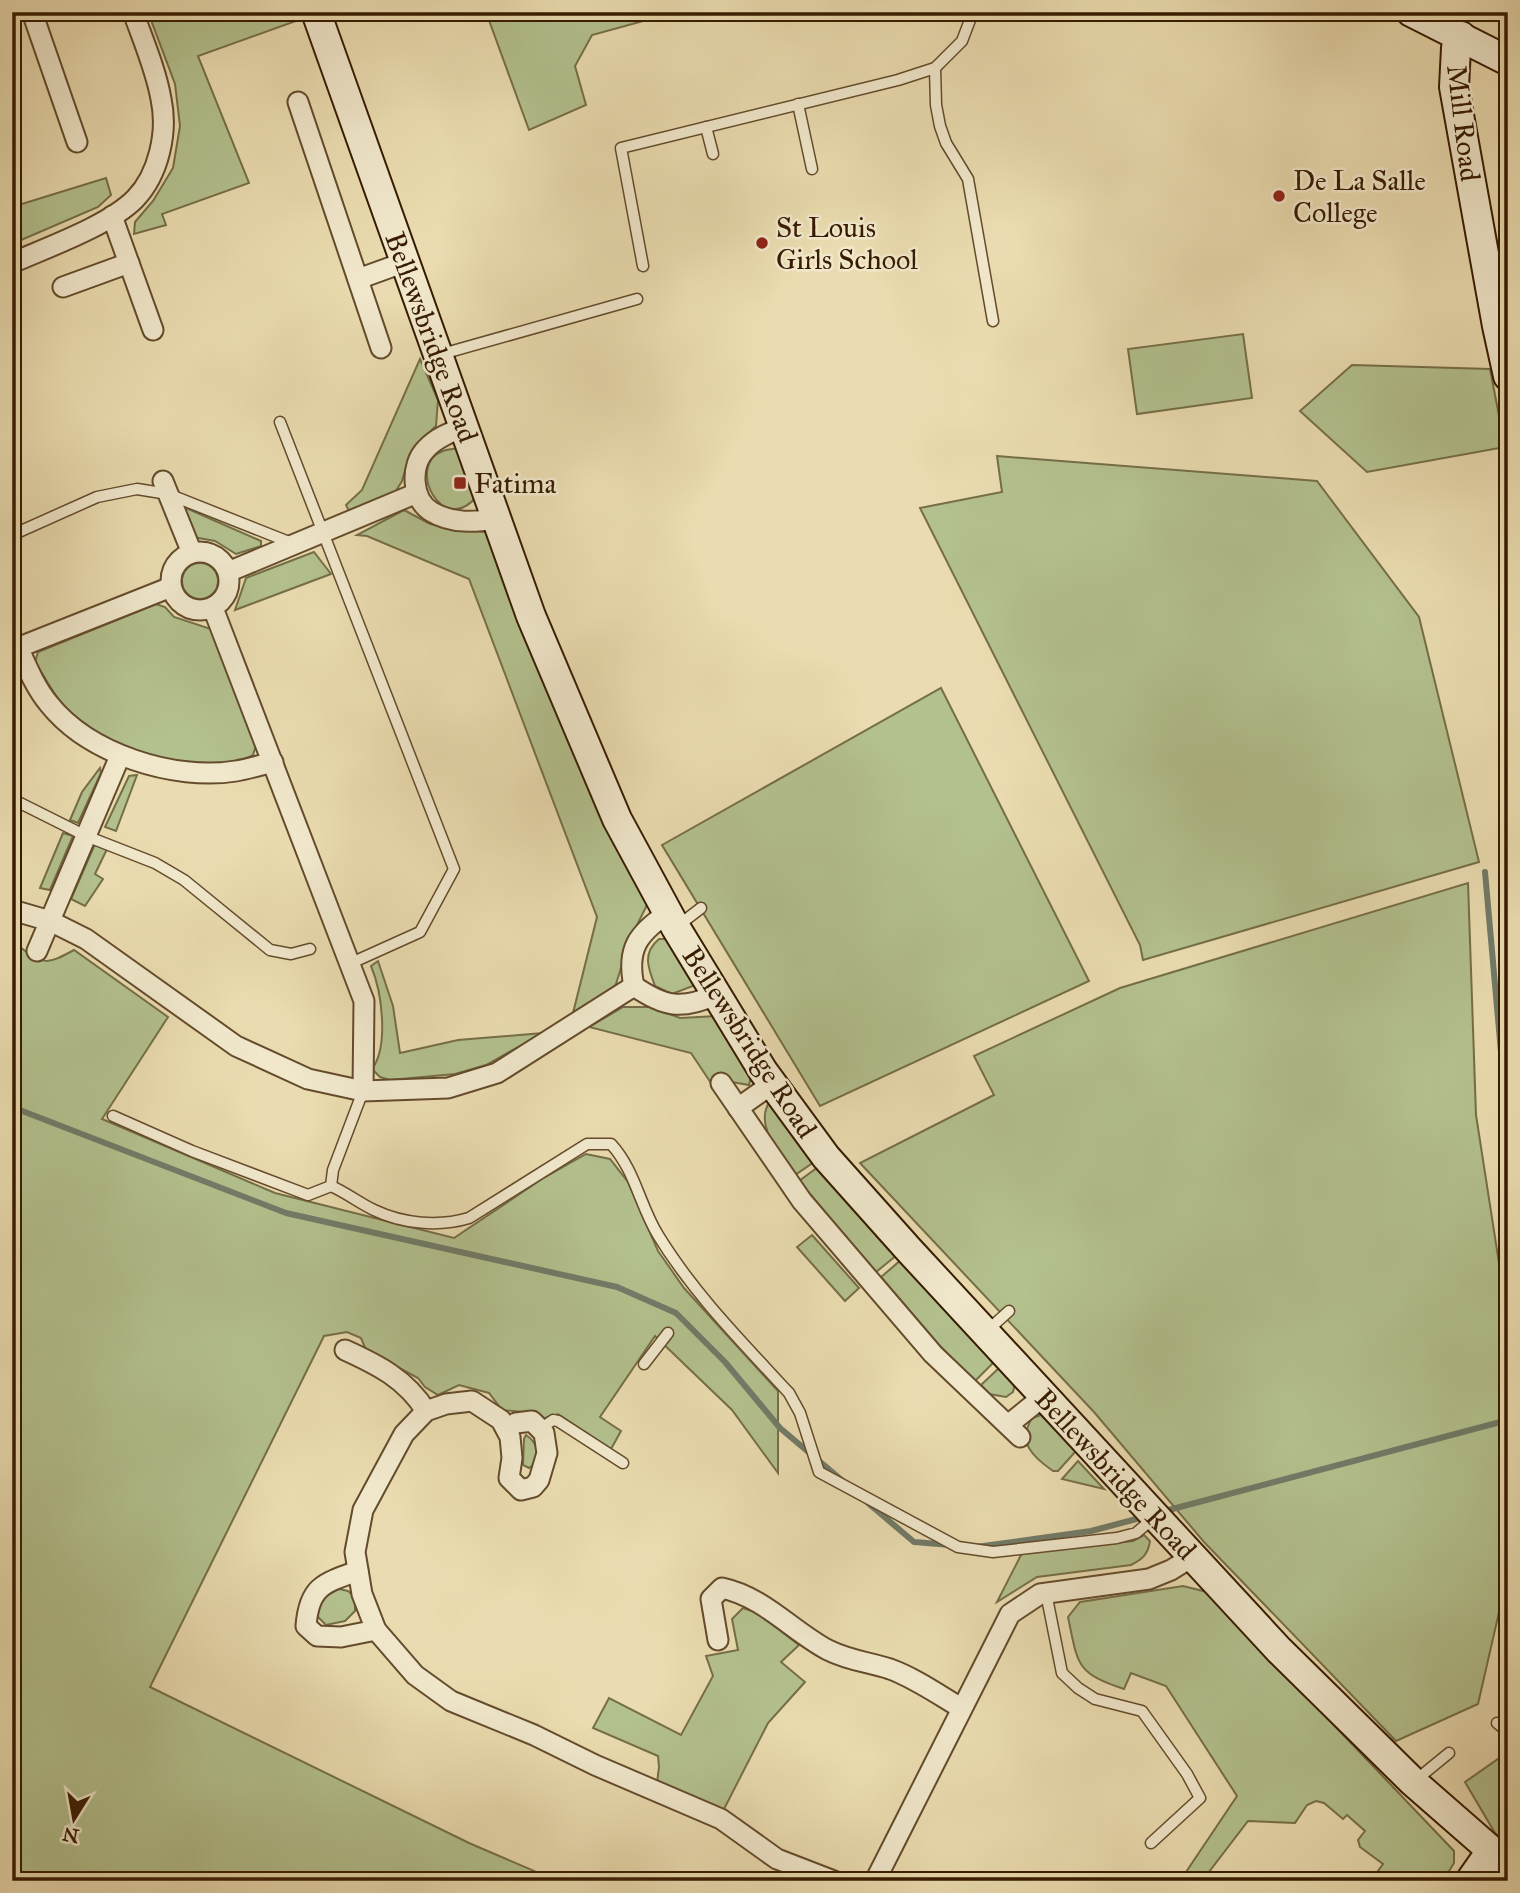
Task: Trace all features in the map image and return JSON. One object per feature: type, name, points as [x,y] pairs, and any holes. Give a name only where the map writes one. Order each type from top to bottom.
[{"type":"street","points":[[32,12],[77,142]]},
{"type":"street","points":[[12,263],[112,216],[136,198],[153,170],[163,139],[162,99],[133,12]]},
{"type":"street","name":"Bellewsbridge Road","points":[[316,12],[531,616],[617,818],[715,995],[772,1084],[826,1157],[1279,1650],[1413,1782],[1499,1858]]},
{"type":"street","points":[[1411,12],[1457,27],[1508,61]]},
{"type":"street","name":"Mill Road","points":[[1457,27],[1454,87],[1508,376]]},
{"type":"street","points":[[298,102],[381,348]]},
{"type":"street","points":[[112,216],[153,330]]},
{"type":"street","points":[[358,279],[405,262]]},
{"type":"street","points":[[63,287],[129,263]]},
{"type":"street","points":[[464,426],[437,440],[424,451],[414,484],[419,499],[430,512],[450,519],[471,523],[496,519]]},
{"type":"street","points":[[165,487],[192,553]]},
{"type":"street","points":[[228,572],[417,493]]},
{"type":"street","points":[[203,552],[214,556],[228,572],[227,593],[213,608],[200,611],[187,608],[176,599],[171,587],[175,566],[182,558],[192,553],[203,552]]},
{"type":"street","points":[[171,587],[15,649],[50,706],[83,734],[120,756],[190,771],[234,771],[273,762]]},
{"type":"street","points":[[213,608],[364,1001],[363,1091]]},
{"type":"street","points":[[37,951],[120,756]]},
{"type":"street","points":[[12,910],[50,921],[86,939],[236,1046],[308,1079],[363,1091],[449,1088],[497,1073],[634,986]]},
{"type":"street","points":[[672,920],[648,927],[636,944],[630,968],[634,986],[656,1002],[679,1006],[698,1003],[715,995]]},
{"type":"street","points":[[721,1083],[802,1201],[933,1354],[1014,1431],[1044,1396]]},
{"type":"street","points":[[738,1108],[772,1084]]},
{"type":"street","points":[[345,1350],[383,1367],[406,1385],[426,1411]]},
{"type":"street","points":[[506,1429],[516,1423],[532,1421],[544,1433],[547,1452],[539,1480],[533,1487],[522,1490],[509,1478],[512,1458],[510,1437],[501,1420],[472,1401],[446,1404],[426,1411],[404,1434],[363,1510],[355,1552],[362,1594],[376,1630],[415,1675],[451,1701],[721,1819],[776,1859],[834,1881]]},
{"type":"street","points":[[875,1881],[1010,1614],[1040,1594],[1149,1579],[1192,1557]]},
{"type":"street","points":[[358,1572],[328,1581],[315,1591],[307,1608],[306,1626],[317,1636],[341,1637],[376,1630]]},
{"type":"street","points":[[718,1640],[711,1599],[722,1588],[752,1599],[831,1652],[861,1663],[889,1669],[961,1708]]},
{"type":"street","points":[[1470,1881],[1499,1858]]},
{"type":"lane","points":[[643,266],[621,148],[898,80],[935,68],[962,41],[973,12]]},
{"type":"lane","points":[[935,68],[936,105],[940,126],[946,143],[968,179],[993,321]]},
{"type":"lane","points":[[798,104],[812,169]]},
{"type":"lane","points":[[706,127],[713,154]]},
{"type":"lane","points":[[438,355],[637,299]]},
{"type":"lane","points":[[279,422],[454,869],[420,932],[349,964]]},
{"type":"lane","points":[[12,535],[97,497],[165,487],[294,545]]},
{"type":"lane","points":[[12,799],[86,836],[155,863],[184,880],[270,950],[292,954],[310,949]]},
{"type":"lane","points":[[672,920],[701,908]]},
{"type":"lane","points":[[331,1186],[333,1170],[363,1091]]},
{"type":"lane","points":[[113,1116],[285,1188],[307,1195],[331,1186],[375,1210],[414,1222],[449,1224],[469,1218],[587,1144],[611,1144],[634,1181],[656,1233],[688,1280],[789,1394],[800,1413],[819,1472],[958,1547],[977,1551],[993,1552],[1117,1538],[1136,1533],[1156,1517]]},
{"type":"lane","points":[[985,1333],[1009,1311]]},
{"type":"lane","points":[[644,1364],[668,1333]]},
{"type":"lane","points":[[540,1429],[553,1420],[558,1420],[623,1463]]},
{"type":"lane","points":[[1046,1593],[1062,1673],[1078,1688],[1096,1699],[1142,1711],[1187,1774],[1200,1798],[1151,1843]]},
{"type":"lane","points":[[1497,1723],[1508,1731]]},
{"type":"lane","points":[[1413,1782],[1449,1753]]},
{"type":"green space","points":[[148,12],[292,12],[296,21],[198,56],[249,183],[162,214],[166,225],[134,234],[135,222],[153,201],[173,168],[180,126],[175,84]]},
{"type":"green space","points":[[486,12],[676,12],[592,35],[575,66],[586,105],[529,130]]},
{"type":"green space","points":[[106,178],[111,195],[98,207],[12,244],[12,207]]},
{"type":"green space","points":[[1243,334],[1252,398],[1137,414],[1128,349]]},
{"type":"green space","points":[[420,359],[438,400],[436,426],[409,456],[402,481],[396,491],[349,511],[346,505],[362,490]]},
{"type":"green space","points":[[1352,365],[1490,369],[1505,447],[1367,472],[1300,411]]},
{"type":"green space","points":[[460,448],[477,496],[464,507],[452,509],[441,504],[433,495],[427,470],[432,458],[443,451]]},
{"type":"green space","points":[[997,456],[1317,481],[1419,617],[1479,862],[1143,960],[1140,945],[920,508],[1002,492]]},
{"type":"green space","points":[[186,508],[261,541],[261,546],[236,554],[215,541],[193,537],[182,509]]},
{"type":"green space","points":[[404,510],[430,524],[491,533],[649,901],[630,939],[616,984],[606,997],[573,1013],[597,917],[469,579],[367,536],[357,535]]},
{"type":"green space","points":[[314,552],[331,574],[235,610],[246,578]]},
{"type":"green space","points":[[200,563],[213,568],[218,581],[213,594],[200,599],[187,594],[182,581],[187,568]]},
{"type":"green space","points":[[156,604],[165,607],[174,617],[211,629],[256,745],[253,755],[223,763],[204,763],[162,758],[125,748],[101,735],[69,711],[35,662],[38,652]]},
{"type":"green space","points":[[941,688],[1089,981],[820,1106],[662,845]]},
{"type":"green space","points":[[100,768],[101,773],[78,823],[70,820],[82,792]]},
{"type":"green space","points":[[137,775],[116,831],[105,827],[129,776]]},
{"type":"green space","points":[[63,833],[73,836],[50,890],[40,888]]},
{"type":"green space","points":[[95,844],[108,847],[95,874],[103,879],[85,906],[71,899]]},
{"type":"green space","points":[[1468,883],[1476,1115],[1508,1321],[1508,1573],[1478,1704],[1396,1741],[1204,1542],[1094,1412],[860,1163],[994,1095],[974,1056],[1120,988]]},
{"type":"green space","points":[[12,920],[16,921],[20,947],[35,957],[52,960],[74,950],[168,1017],[102,1119],[275,1193],[454,1238],[542,1179],[586,1154],[610,1159],[628,1182],[658,1251],[684,1288],[778,1391],[778,1473],[732,1410],[655,1336],[600,1417],[621,1431],[611,1449],[558,1414],[542,1419],[523,1412],[502,1410],[489,1393],[459,1385],[438,1395],[425,1387],[418,1378],[366,1350],[361,1338],[347,1332],[324,1336],[150,1687],[469,1843],[546,1876],[545,1881],[12,1881]]},
{"type":"green space","points":[[659,939],[671,939],[698,984],[672,994],[655,986],[648,955]]},
{"type":"green space","points":[[378,961],[393,1006],[400,1053],[458,1040],[543,1033],[486,1065],[455,1074],[390,1080],[380,1077],[372,1069],[381,1047],[382,1033],[381,1004],[371,966]]},
{"type":"green space","points":[[623,1007],[651,1007],[680,1018],[717,1016],[752,1073],[749,1085],[726,1081],[713,1086],[691,1053],[589,1027]]},
{"type":"green space","points":[[770,1101],[814,1162],[795,1175],[776,1149],[767,1130],[766,1110]]},
{"type":"green space","points":[[818,1167],[897,1255],[876,1272],[799,1181]]},
{"type":"green space","points":[[812,1235],[859,1288],[845,1301],[797,1247]]},
{"type":"green space","points":[[901,1260],[995,1361],[975,1381],[939,1345],[881,1277]]},
{"type":"green space","points":[[1000,1367],[1015,1384],[1013,1392],[1006,1397],[989,1394],[981,1385]]},
{"type":"green space","points":[[1041,1415],[1076,1451],[1058,1471],[1053,1471],[1029,1449],[1026,1435],[1028,1427],[1032,1418]]},
{"type":"green space","points":[[526,1435],[533,1441],[537,1451],[535,1464],[529,1468],[523,1465]]},
{"type":"green space","points":[[1078,1461],[1104,1489],[1062,1479]]},
{"type":"green space","points":[[1144,1535],[1150,1541],[1148,1549],[1142,1558],[1131,1565],[1037,1577],[997,1602],[1022,1553],[1133,1541]]},
{"type":"green space","points":[[1183,1586],[1211,1593],[1454,1851],[1454,1863],[1443,1881],[1376,1881],[1373,1878],[1383,1864],[1360,1847],[1358,1840],[1365,1831],[1347,1815],[1343,1819],[1324,1803],[1316,1801],[1307,1805],[1295,1823],[1248,1821],[1202,1881],[1180,1881],[1237,1796],[1166,1686],[1131,1673],[1124,1689],[1087,1672],[1077,1656],[1068,1617],[1080,1602]]},
{"type":"green space","points":[[335,1588],[348,1591],[355,1597],[355,1611],[345,1621],[326,1625],[318,1617],[319,1607],[324,1596]]},
{"type":"green space","points":[[743,1608],[758,1613],[799,1645],[781,1662],[805,1682],[768,1723],[723,1811],[657,1783],[658,1756],[593,1728],[609,1698],[681,1735],[713,1676],[706,1656],[738,1650],[732,1619]]},
{"type":"green space","points":[[1508,1752],[1508,1843],[1495,1833],[1465,1782]]},
{"type":"waterway","points":[[1485,872],[1508,1131]]},
{"type":"waterway","points":[[12,1107],[286,1213],[617,1287],[676,1313],[725,1362],[780,1428],[844,1482]]},
{"type":"waterway","points":[[1161,1512],[1508,1420]]},
{"type":"waterway","points":[[868,1503],[914,1542],[951,1545]]},
{"type":"waterway","points":[[976,1547],[1091,1531],[1144,1517]]},
{"type":"place","name":"De La Salle College","points":[[1279,196]]},
{"type":"place","name":"St Louis Girls School","points":[[762,243]]},
{"type":"place","name":"Fatima","points":[[460,483]]}]
